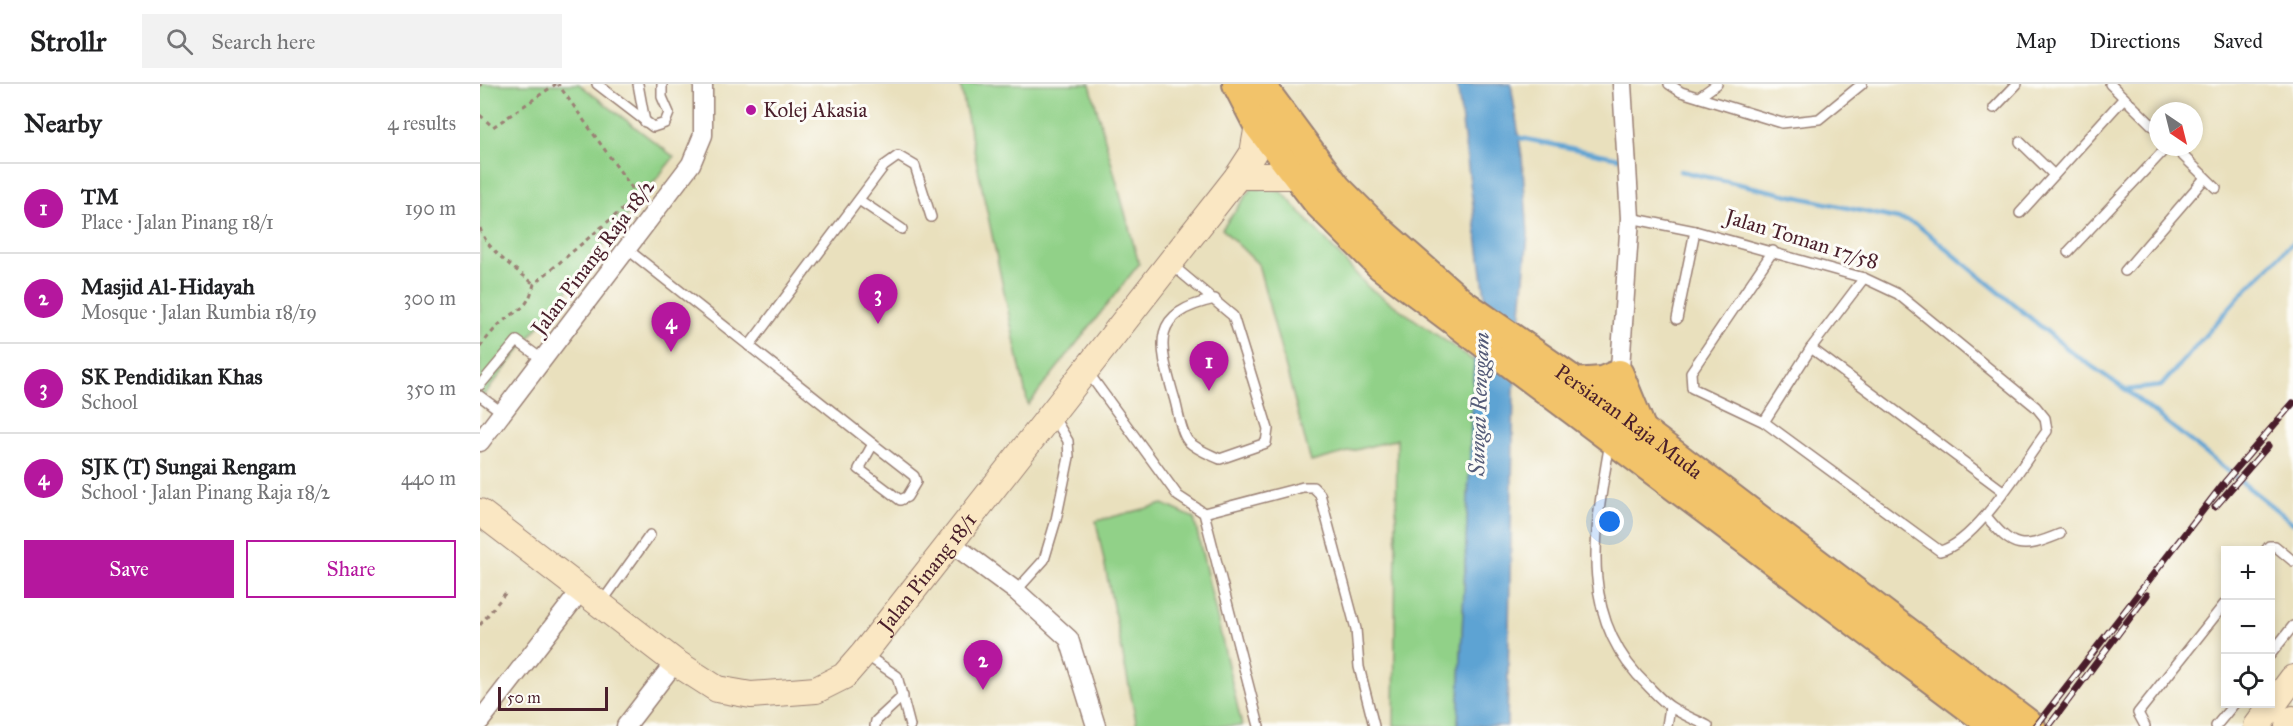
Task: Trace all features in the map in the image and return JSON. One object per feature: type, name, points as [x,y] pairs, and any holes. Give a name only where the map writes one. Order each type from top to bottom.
[{"type":"main road","name":"Persiaran Raja Muda","points":[[1237,84],[1258,125],[1297,176],[1349,236],[1381,266],[1459,313],[1525,362],[1610,440],[1988,712],[2031,726]]},
{"type":"main road","name":"Persiaran Raja Muda","points":[[1260,84],[1337,188],[1459,313]]},
{"type":"main road","name":"Persiaran Raja Muda","points":[[1525,362],[1574,382],[1617,411],[1988,712]]},
{"type":"main road","points":[[1574,382],[1602,381],[1619,374],[1643,432]]},
{"type":"street","name":"Jalan Pinang Raja 18/2","points":[[480,442],[691,164],[701,146],[703,84]]},
{"type":"street","points":[[1610,440],[1617,411],[1630,218],[1622,84]]},
{"type":"street","name":"Jalan Pinang 18/1","points":[[480,512],[675,663],[717,689],[751,695],[816,690],[844,676],[864,653],[1052,414],[1238,176],[1253,153],[1258,125]]},
{"type":"street","points":[[1238,176],[1297,176]]},
{"type":"street","points":[[951,543],[1016,591],[1069,639],[1095,725]]},
{"type":"street","points":[[480,721],[591,597]]},
{"type":"street","points":[[626,726],[675,663]]},
{"type":"street","points":[[2257,726],[2293,678]]},
{"type":"street","points":[[2288,726],[2293,719]]},
{"type":"lane","points":[[597,84],[653,127],[665,123],[669,113],[662,97],[662,84]]},
{"type":"lane","points":[[617,100],[624,102],[635,96],[638,84]]},
{"type":"lane","points":[[638,84],[645,123]]},
{"type":"lane","points":[[1669,84],[1681,92],[1782,123],[1818,119],[1862,84]]},
{"type":"lane","points":[[1699,98],[1717,84]]},
{"type":"lane","points":[[1994,108],[2017,84]]},
{"type":"lane","points":[[2110,84],[2149,122]]},
{"type":"lane","points":[[2020,213],[2124,98]]},
{"type":"lane","points":[[2020,142],[2054,175]]},
{"type":"lane","points":[[749,346],[884,166],[898,156],[915,166],[930,217]]},
{"type":"lane","points":[[2068,252],[2159,156]]},
{"type":"lane","points":[[2183,156],[2216,188]]},
{"type":"lane","points":[[2126,271],[2205,178]]},
{"type":"lane","points":[[859,200],[902,229]]},
{"type":"lane","name":"Jalan Toman 17/58","points":[[1630,218],[1695,231],[1773,251],[1864,278],[1898,294],[2036,407],[2045,418],[2047,431],[2003,491]]},
{"type":"lane","points":[[1677,319],[1695,231]]},
{"type":"lane","points":[[627,249],[914,476],[916,482],[907,497],[900,500],[860,469],[873,444]]},
{"type":"lane","points":[[1773,251],[1691,372],[1692,388],[1764,422],[1940,551],[1958,543],[1986,516],[2003,491],[1811,348]]},
{"type":"lane","points":[[1170,263],[1215,299],[1233,316],[1268,429],[1266,443],[1220,459],[1200,450],[1186,438],[1161,351],[1163,334],[1182,309],[1191,304],[1215,299]]},
{"type":"lane","points":[[1764,422],[1811,348],[1864,278]]},
{"type":"lane","points":[[480,385],[517,341],[543,360]]},
{"type":"lane","points":[[1086,370],[1178,496],[1204,513],[1259,726]]},
{"type":"lane","points":[[480,396],[503,413]]},
{"type":"lane","points":[[1016,591],[1044,560],[1056,519],[1067,467],[1068,441],[1052,414]]},
{"type":"lane","points":[[1610,440],[1596,523],[1594,560],[1601,608],[1612,641],[1632,671],[1670,707],[1708,726]]},
{"type":"lane","points":[[1204,513],[1303,487],[1313,487],[1320,494],[1356,628],[1359,667],[1374,726]]},
{"type":"lane","points":[[1986,516],[1999,532],[2013,543],[2030,544],[2060,534]]},
{"type":"lane","points":[[591,597],[650,535]]},
{"type":"lane","points":[[2275,546],[2293,561]]},
{"type":"lane","points":[[2145,726],[2138,713],[2221,608]]},
{"type":"lane","points":[[2272,654],[2293,626]]},
{"type":"lane","points":[[864,653],[897,676],[910,726]]},
{"type":"lane","points":[[875,726],[876,721],[903,696]]},
{"type":"lane","points":[[1667,726],[1670,707]]},
{"type":"lane","points":[[2216,726],[2231,708]]},
{"type":"path","points":[[480,115],[493,127],[557,84],[634,191],[623,209],[534,284],[530,301],[522,310],[496,327],[480,347]]},
{"type":"path","points":[[480,228],[482,235],[510,265],[534,284]]},
{"type":"path","points":[[480,625],[507,591]]},
{"type":"green space","points":[[480,84],[579,84],[674,157],[480,400]]},
{"type":"green space","points":[[960,84],[1090,84],[1139,264],[1028,405]]},
{"type":"green space","points":[[1252,188],[1282,192],[1368,287],[1474,361],[1458,726],[1394,726],[1397,439],[1311,462],[1258,264],[1222,229]]},
{"type":"green space","points":[[1163,504],[1194,518],[1242,726],[1137,726],[1096,521]]},
{"type":"water","name":"Sungai Renggam","points":[[1457,84],[1511,84],[1522,157],[1528,234],[1514,390],[1507,726],[1458,726],[1474,361],[1485,296]]},
{"type":"waterway","points":[[1516,137],[1619,158]]},
{"type":"waterway","points":[[1680,171],[1907,221],[1919,226],[2074,354],[2126,390],[2293,523]]},
{"type":"waterway","points":[[2126,390],[2161,386],[2238,298],[2293,242]]},
{"type":"railway","points":[[2036,726],[2224,483],[2293,403]]},
{"type":"railway","points":[[2215,507],[2268,446]]},
{"type":"railway","points":[[2049,726],[2147,595]]},
{"type":"place","name":"Kolej Akasia","points":[[751,110]]},
{"type":"place","name":"SK Pendidikan Khas","points":[[878,324]]},
{"type":"place","name":"SJK (T) Sungai Rengam","points":[[671,352]]},
{"type":"place","name":"TM","points":[[1209,391]]},
{"type":"place","name":"Masjid Al-Hidayah","points":[[983,690]]}]
